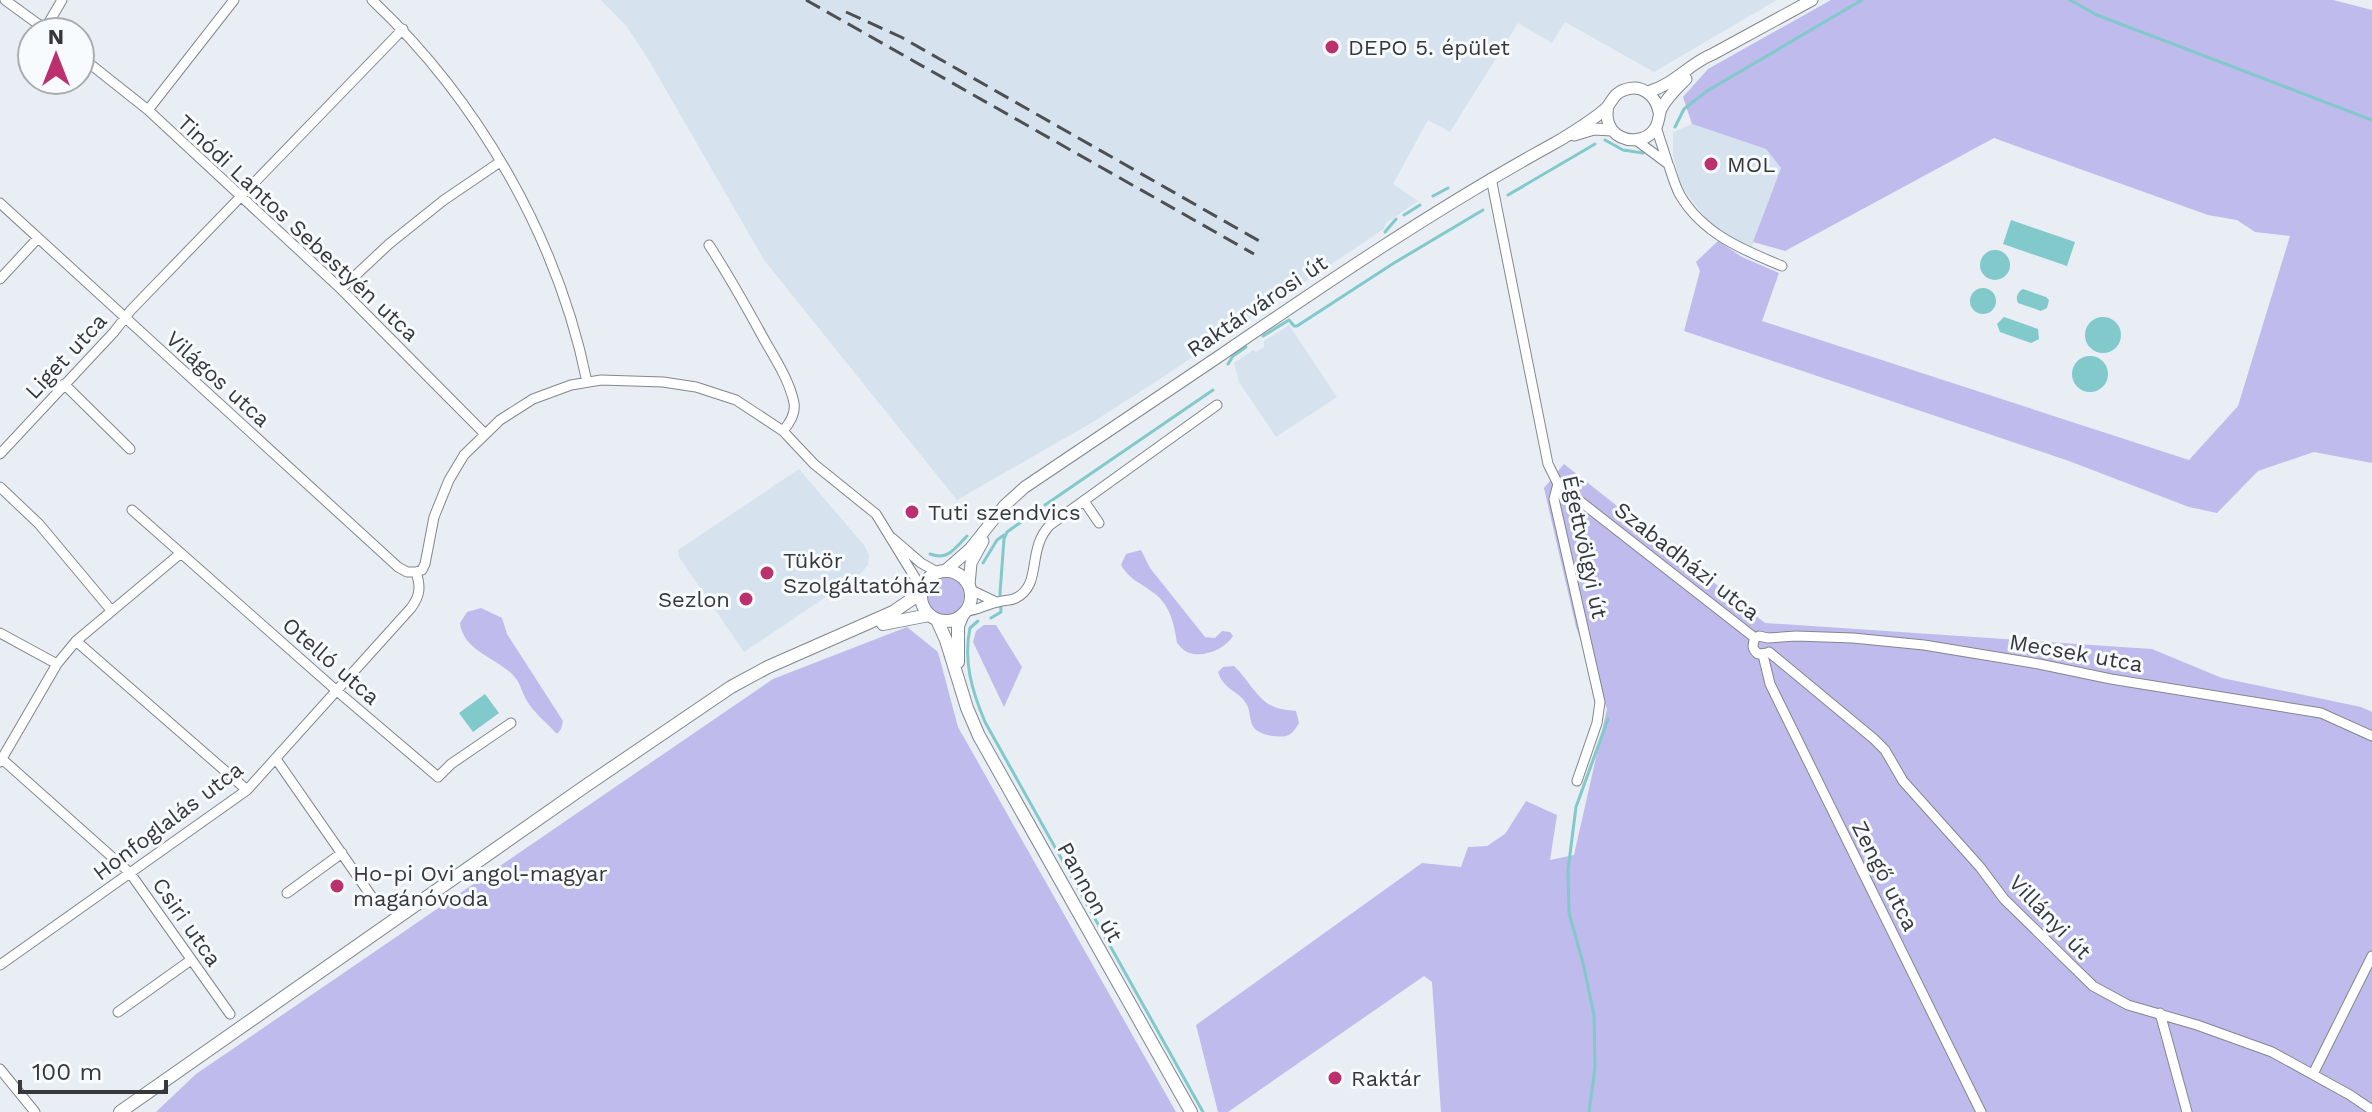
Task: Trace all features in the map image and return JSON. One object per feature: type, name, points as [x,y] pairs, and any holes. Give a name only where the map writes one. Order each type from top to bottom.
[{"type":"main road","points":[[942,571],[957,573],[970,587]]},
{"type":"main road","name":"Raktárvárosi út","points":[[827,642],[893,612],[921,591],[927,578],[942,571]]},
{"type":"main road","name":"Raktárvárosi út","points":[[965,612],[971,601],[970,587]]},
{"type":"main road","points":[[921,591],[922,605],[933,617]]},
{"type":"main road","points":[[120,1112],[731,687],[768,667],[827,642],[898,619],[933,617],[951,621],[965,612]]},
{"type":"main road","name":"Pannon út","points":[[960,689],[958,626],[965,612]]},
{"type":"main road","name":"Pannon út","points":[[933,617],[946,640],[960,689],[979,736],[1191,1112]]},
{"type":"street","points":[[5,0],[27,16]]},
{"type":"street","points":[[148,110],[234,0]]},
{"type":"street","points":[[372,0],[403,29],[451,86],[500,162],[543,244],[587,382]]},
{"type":"street","name":"Raktárvárosi út","points":[[942,571],[970,549],[1005,505],[1025,487],[1332,279],[1491,178],[1559,141],[1608,106],[1617,93],[1636,88],[1648,92],[1666,86],[1701,59],[1812,0]]},
{"type":"street","name":"Liget utca","points":[[0,454],[131,310],[403,29]]},
{"type":"street","name":"Raktárvárosi út","points":[[1656,127],[1659,112],[1680,84],[1713,54]]},
{"type":"street","name":"Tinódi Lantos Sebestyén utca","points":[[96,69],[148,110],[341,289],[484,433]]},
{"type":"street","points":[[1648,92],[1657,103],[1659,112]]},
{"type":"street","points":[[1608,106],[1607,116],[1612,130],[1620,137],[1636,140],[1668,164],[1656,127],[1636,140]]},
{"type":"street","name":"Raktárvárosi út","points":[[1559,141],[1588,130],[1612,130]]},
{"type":"street","points":[[341,289],[389,244],[444,200],[500,162]]},
{"type":"street","points":[[1669,166],[1680,195],[1710,229],[1730,243],[1782,266]]},
{"type":"street","name":"Égettvölgyi út","points":[[1491,178],[1548,464],[1558,484],[1554,499],[1600,702],[1597,723],[1577,781]]},
{"type":"street","name":"Világos utca","points":[[0,203],[398,567],[407,572],[416,572]]},
{"type":"street","points":[[0,279],[38,238]]},
{"type":"street","points":[[709,245],[779,365],[794,403],[794,414],[783,431]]},
{"type":"street","name":"Honfoglalás utca","points":[[0,965],[247,790],[418,598],[420,585],[416,572],[422,570],[425,564],[431,527],[444,489],[464,455],[484,433],[533,399],[587,382],[639,380],[696,387],[745,405],[783,431],[814,464],[876,514],[892,538]]},
{"type":"street","points":[[64,384],[130,449]]},
{"type":"street","points":[[965,612],[1008,601],[1026,591],[1033,577],[1039,538],[1050,525],[1217,405]]},
{"type":"street","name":"Szabadházi utca","points":[[1558,484],[1755,638]]},
{"type":"street","points":[[0,487],[39,524],[111,610]]},
{"type":"street","points":[[1084,501],[1099,523]]},
{"type":"street","name":"Otelló utca","points":[[132,510],[438,777],[451,764],[511,723]]},
{"type":"street","name":"Raktárvárosi út","points":[[970,587],[971,563],[992,522]]},
{"type":"street","points":[[892,538],[921,563],[942,571]]},
{"type":"street","points":[[892,538],[921,591]]},
{"type":"street","points":[[1,760],[57,664],[76,641],[181,553]]},
{"type":"street","points":[[970,587],[996,602]]},
{"type":"street","points":[[0,633],[57,664]]},
{"type":"street","points":[[1755,638],[1768,638],[1771,642],[1766,653],[1758,654],[1753,650],[1755,638]]},
{"type":"street","name":"Mecsek utca","points":[[1768,638],[1853,638],[1924,645],[2321,713],[2372,736]]},
{"type":"street","points":[[76,641],[247,790]]},
{"type":"street","name":"Villányi út","points":[[1766,653],[1885,750],[1903,781],[1980,867],[2004,899],[2078,973],[2128,1005],[2272,1052],[2372,1110]]},
{"type":"street","name":"Zengő utca","points":[[1766,653],[1770,684],[1981,1112]]},
{"type":"street","points":[[276,759],[374,900]]},
{"type":"street","name":"Csiri utca","points":[[1,760],[130,873],[230,1014]]},
{"type":"street","points":[[287,893],[342,853]]},
{"type":"street","points":[[2313,1074],[2372,956]]},
{"type":"street","points":[[118,1012],[191,960]]},
{"type":"street","points":[[2160,1013],[2187,1112]]},
{"type":"street","points":[[0,1069],[32,1111]]},
{"type":"shaded area","points":[[601,0],[1777,0],[1654,72],[1565,22],[1552,43],[1518,23],[1450,132],[1428,120],[1393,184],[1418,201],[1386,223],[1384,229],[1160,379],[1093,422],[957,500],[764,260],[647,57],[627,27]]},
{"type":"shaded area","points":[[1831,0],[2333,0],[2372,10],[2372,463],[2314,452],[2258,471],[2217,513],[2189,507],[2069,461],[1684,331],[1700,271],[1696,262],[1718,241],[1742,257],[1779,273],[1762,321],[2189,460],[2238,406],[2290,236],[2255,232],[2237,220],[2208,215],[1994,138],[1785,251],[1753,242],[1781,168],[1766,149],[1692,124],[1683,97],[1708,69]]},
{"type":"shaded area","points":[[1692,124],[1766,149],[1781,168],[1751,249],[1708,221],[1681,186],[1673,155],[1673,132]]},
{"type":"shaded area","points":[[1289,325],[1337,397],[1276,437],[1239,382],[1234,363],[1253,350],[1256,352],[1264,347],[1264,341]]},
{"type":"shaded area","points":[[1564,464],[1765,623],[2152,649],[2222,678],[2361,707],[2372,712],[2372,1112],[1441,1112],[1432,982],[1424,976],[1228,1112],[1218,1112],[1196,1025],[1422,863],[1461,867],[1468,847],[1487,846],[1505,834],[1526,801],[1557,815],[1550,860],[1574,855],[1607,709],[1576,627],[1544,488]]},
{"type":"shaded area","points":[[799,469],[864,545],[869,555],[868,565],[860,574],[744,652],[679,557],[678,550]]},
{"type":"shaded area","points":[[1141,550],[1150,568],[1205,637],[1215,638],[1222,631],[1230,632],[1233,636],[1229,641],[1219,649],[1199,654],[1187,652],[1177,643],[1163,601],[1131,577],[1121,565],[1126,554]]},
{"type":"shaded area","points":[[945,577],[958,583],[964,596],[958,609],[945,615],[932,609],[926,596],[932,583]]},
{"type":"shaded area","points":[[481,608],[502,618],[507,634],[563,721],[557,734],[530,705],[512,674],[473,647],[462,632],[460,623],[467,612]]},
{"type":"shaded area","points":[[984,625],[996,625],[1022,667],[1004,707],[973,642],[976,631]]},
{"type":"shaded area","points":[[907,627],[938,652],[958,727],[1176,1112],[156,1112],[196,1074],[773,679]]},
{"type":"shaded area","points":[[1234,666],[1265,702],[1296,711],[1299,723],[1292,733],[1274,736],[1255,729],[1247,705],[1224,683],[1218,672],[1223,667]]},
{"type":"water","points":[[2011,220],[2075,242],[2067,266],[2003,244]]},
{"type":"water","points":[[1995,250],[2006,254],[2010,265],[2006,276],[1995,280],[1984,276],[1980,265],[1984,254]]},
{"type":"water","points":[[1983,288],[1992,292],[1996,301],[1992,310],[1983,314],[1974,310],[1970,301],[1974,292]]},
{"type":"water","points":[[2023,289],[2046,297],[2049,300],[2047,308],[2041,311],[2018,303],[2018,295]]},
{"type":"water","points":[[2004,317],[2038,329],[2039,339],[2031,343],[2000,332],[1997,324]]},
{"type":"water","points":[[2103,317],[2116,322],[2121,335],[2116,348],[2103,353],[2090,348],[2085,335],[2090,322]]},
{"type":"water","points":[[2090,356],[2103,361],[2108,374],[2103,387],[2090,392],[2077,387],[2072,374],[2077,361]]},
{"type":"water","points":[[485,694],[499,713],[473,732],[459,713]]},
{"type":"waterway","points":[[1675,127],[1684,109],[1707,91],[1862,0]]},
{"type":"waterway","points":[[2070,0],[2097,15],[2372,120]]},
{"type":"waterway","points":[[1605,140],[1623,150],[1643,153]]},
{"type":"waterway","points":[[1508,195],[1595,144]]},
{"type":"waterway","points":[[1433,196],[1448,188]]},
{"type":"waterway","points":[[1404,215],[1420,205]]},
{"type":"waterway","points":[[1263,336],[1289,320],[1297,326],[1483,210]]},
{"type":"waterway","points":[[1385,232],[1396,219]]},
{"type":"waterway","points":[[1228,364],[1246,347]]},
{"type":"waterway","points":[[1045,505],[1213,390]]},
{"type":"waterway","points":[[991,618],[1001,612],[1004,539],[1007,532],[1035,512]]},
{"type":"waterway","points":[[983,563],[997,540],[1004,535]]},
{"type":"waterway","points":[[930,554],[946,555],[967,536]]},
{"type":"waterway","points":[[978,621],[970,628],[968,664],[985,722],[1203,1112]]},
{"type":"waterway","points":[[1589,1112],[1595,1068],[1594,1015],[1569,913],[1568,870],[1576,807],[1608,719]]},
{"type":"railway","points":[[806,0],[1254,254]]},
{"type":"railway","points":[[846,12],[901,37],[1261,242]]},
{"type":"place","name":"DEPO 5. épület","points":[[1332,47]]},
{"type":"place","name":"MOL","points":[[1711,164]]},
{"type":"place","name":"Tuti szendvics","points":[[912,512]]},
{"type":"place","name":"Tükör Szolgáltatóház","points":[[767,573]]},
{"type":"place","name":"Sezlon","points":[[746,599]]},
{"type":"place","name":"Ho-pi Ovi angol-magyar magánóvoda","points":[[337,886]]},
{"type":"place","name":"Raktár","points":[[1335,1078]]}]
